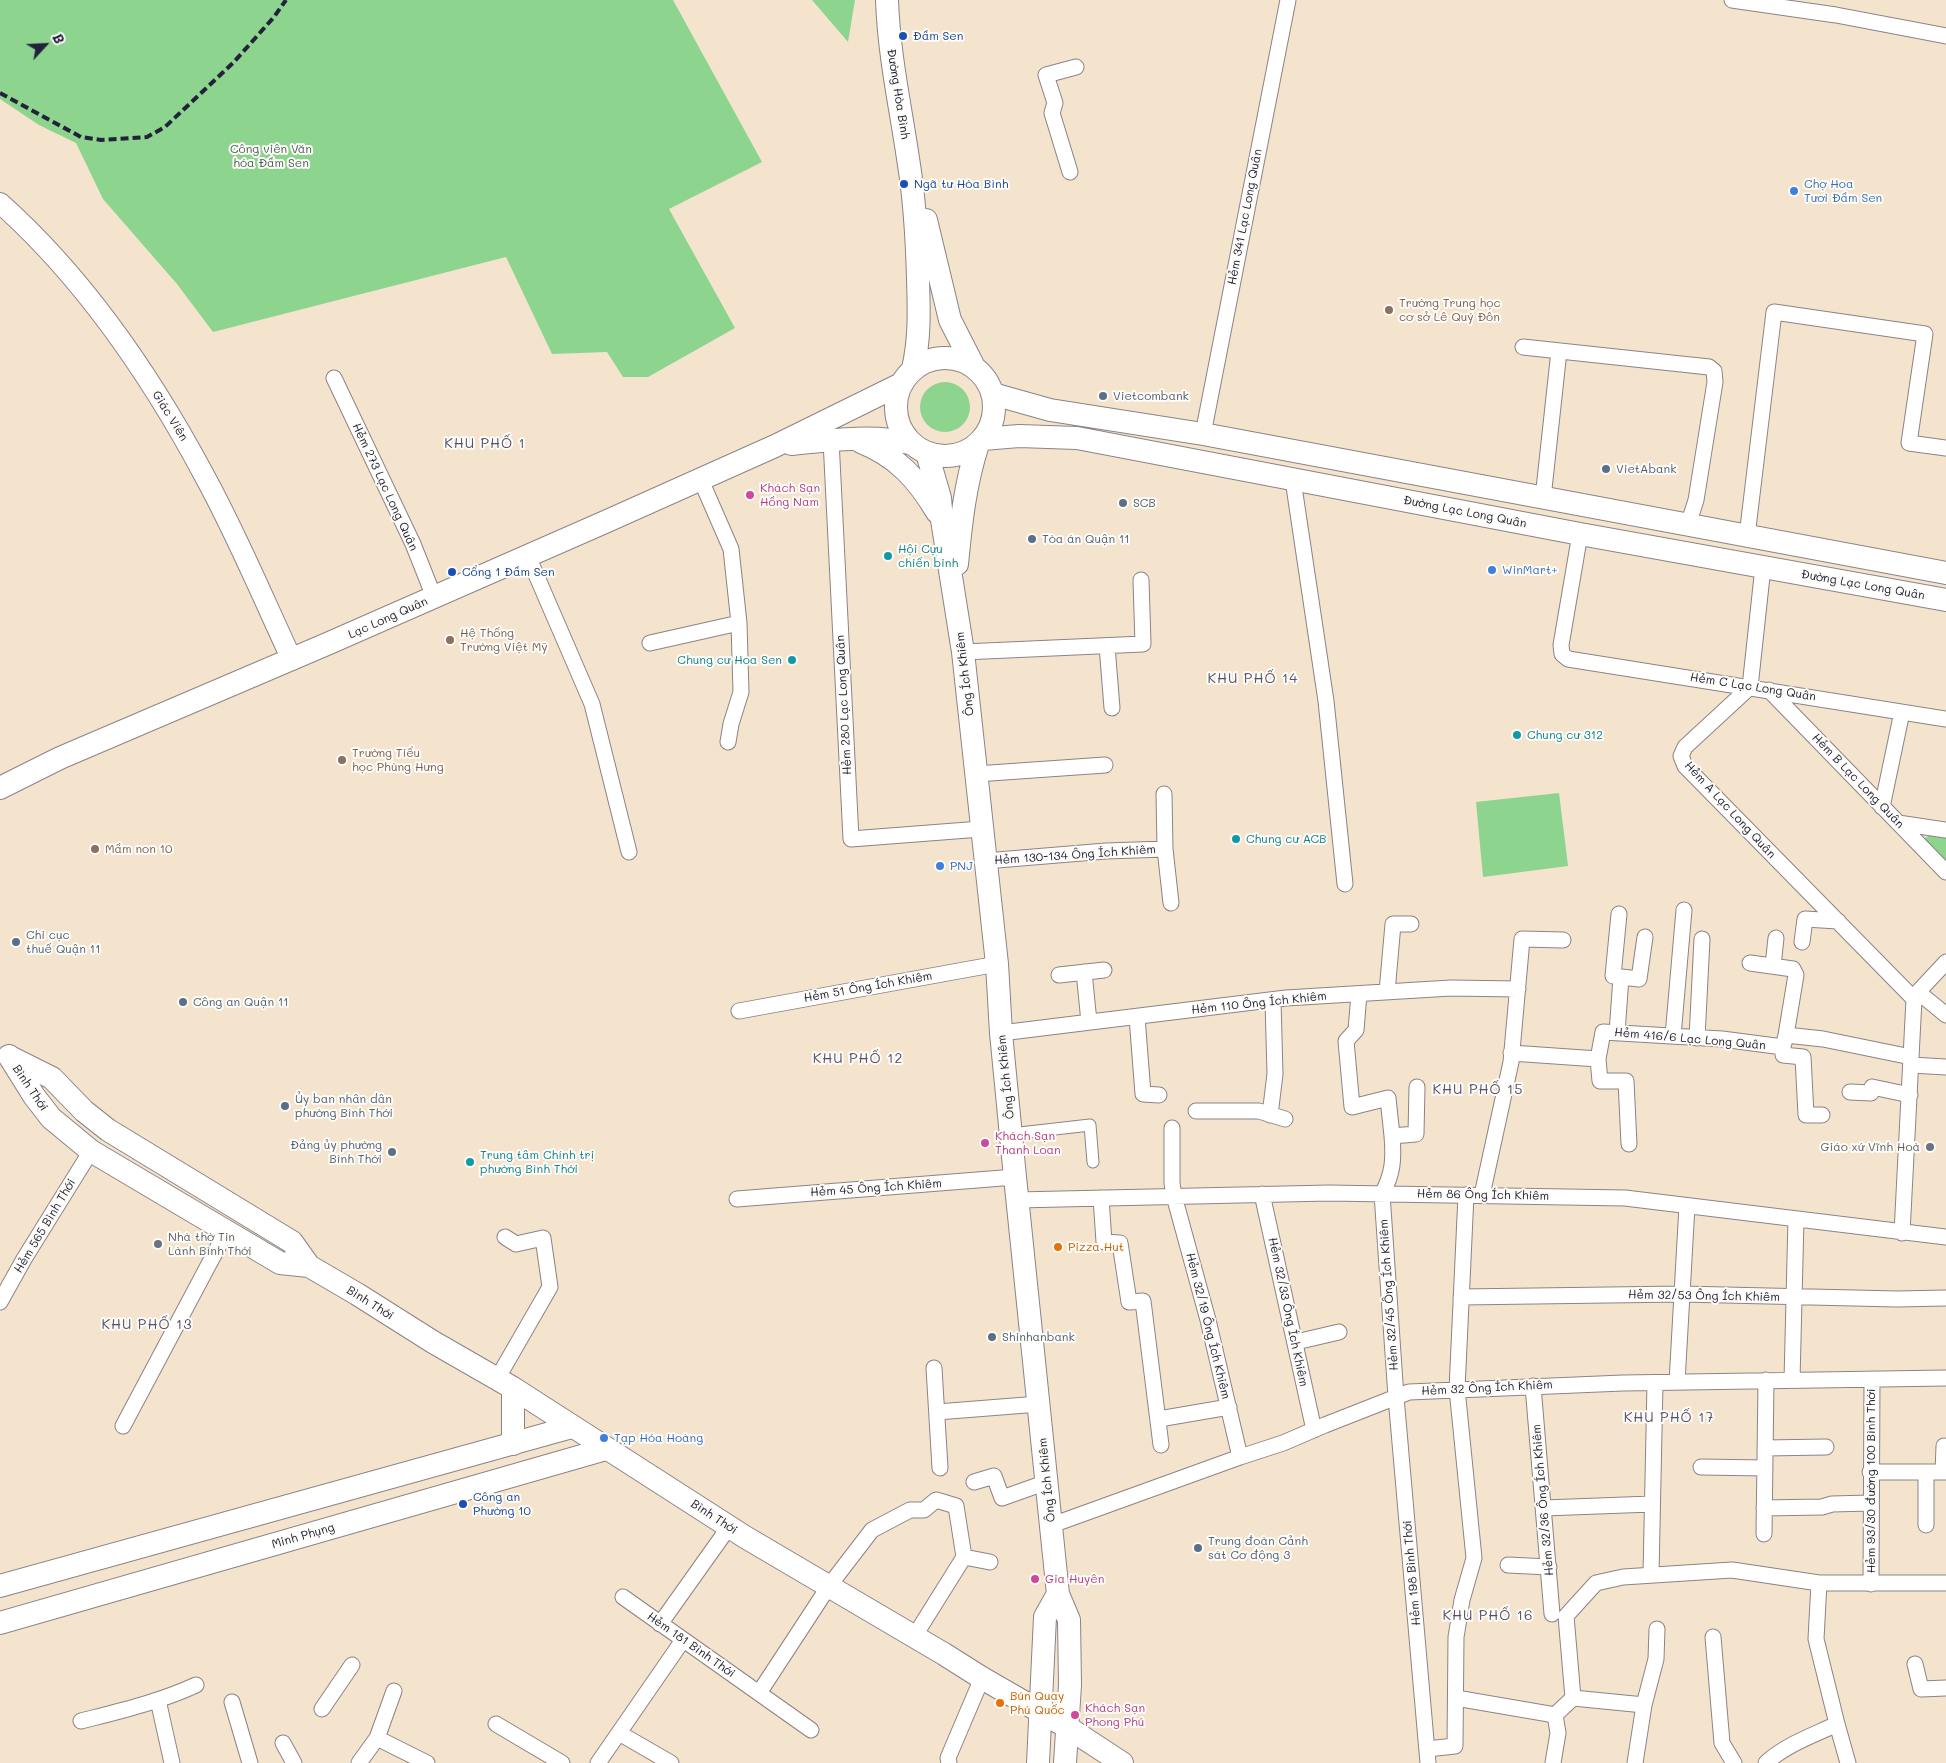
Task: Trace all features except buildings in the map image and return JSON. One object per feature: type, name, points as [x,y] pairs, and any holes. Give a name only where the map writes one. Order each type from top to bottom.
[{"type":"main road","name":"Đường Hòa Bình","points":[[887,0],[888,35],[912,187],[918,264],[920,325],[918,347],[907,376]]},
{"type":"main road","name":"Đường Hòa Bình","points":[[912,187],[924,212],[950,320],[972,365]]},
{"type":"main road","points":[[775,446],[907,376],[921,363],[934,358],[948,357],[962,360],[972,365],[989,383],[995,406],[994,418],[990,429],[981,442],[970,469],[954,590]]},
{"type":"main road","points":[[907,376],[896,406],[897,417],[901,428],[920,449],[940,498],[954,590]]},
{"type":"main road","points":[[993,394],[1050,410],[1203,434],[1946,572]]},
{"type":"main road","name":"Đường Lạc Long Quân","points":[[981,442],[1019,436],[1077,438],[1580,534],[1946,600]]},
{"type":"main road","points":[[775,446],[831,440],[898,440],[936,456],[954,456],[964,453],[981,442]]},
{"type":"main road","points":[[856,440],[885,453],[904,468],[920,485],[942,520]]},
{"type":"main road","name":"Lạc Long Quân","points":[[0,788],[47,764],[292,660],[775,446]]},
{"type":"main road","name":"Ông Ích Khiêm","points":[[954,590],[963,652],[997,964],[1001,1033],[1017,1200],[1058,1594],[1069,1620],[1070,1685],[1065,1763]]},
{"type":"main road","name":"Bình Thới","points":[[5,1052],[51,1118],[91,1151],[280,1263],[309,1266]]},
{"type":"main road","name":"Bình Thới","points":[[5,1052],[52,1078],[84,1111],[108,1130],[292,1242],[309,1266],[505,1384],[729,1527],[1067,1728],[1122,1763]]},
{"type":"main road","points":[[226,1232],[238,1210]]},
{"type":"main road","points":[[505,1384],[514,1444]]},
{"type":"main road","points":[[0,1586],[572,1427]]},
{"type":"main road","name":"Minh Phụng","points":[[0,1623],[606,1449]]},
{"type":"main road","points":[[1038,1763],[1045,1617],[1058,1594]]},
{"type":"street","name":"Hẻm 341 Lạc Long Quân","points":[[1203,434],[1288,0]]},
{"type":"street","points":[[1732,0],[1836,15],[1946,36]]},
{"type":"street","points":[[1070,172],[1052,113],[1055,103],[1046,75],[1076,67]]},
{"type":"street","name":"Giác Viên","points":[[0,203],[36,238],[91,302],[136,362],[163,404],[223,512],[292,660]]},
{"type":"street","points":[[1747,536],[1774,312],[1924,334],[1908,443],[1946,448]]},
{"type":"street","points":[[1523,347],[1671,362],[1709,368],[1714,371],[1716,374],[1715,382],[1696,500],[1688,525]]},
{"type":"street","points":[[1544,498],[1559,350]]},
{"type":"street","name":"Hẻm 273 Lạc Long Quân","points":[[334,378],[413,544],[434,597]]},
{"type":"street","name":"Hẻm 280 Lạc Long Quân","points":[[831,440],[851,839],[981,829]]},
{"type":"street","points":[[700,478],[731,549],[738,623],[741,692],[731,724],[728,742]]},
{"type":"street","points":[[1293,480],[1326,701],[1345,884]]},
{"type":"street","name":"Hẻm C Lạc Long Quân","points":[[1580,534],[1561,645],[1562,654],[1568,659],[1946,719]]},
{"type":"street","points":[[528,556],[592,704],[629,852]]},
{"type":"street","points":[[1750,687],[1762,567]]},
{"type":"street","points":[[963,652],[1143,644],[1141,580]]},
{"type":"street","points":[[650,643],[738,623]]},
{"type":"street","points":[[1107,646],[1112,708]]},
{"type":"street","name":"Hẻm A Lạc Long Quân","points":[[1750,687],[1685,747],[1680,756],[1685,766],[1838,921],[1916,996],[1946,1015]]},
{"type":"street","name":"Hẻm B Lạc Long Quân","points":[[1769,690],[1946,872]]},
{"type":"street","points":[[1882,806],[1902,712]]},
{"type":"street","points":[[976,774],[1104,765]]},
{"type":"street","points":[[1164,794],[1165,849],[1171,903]]},
{"type":"street","points":[[1898,823],[1946,830]]},
{"type":"street","name":"Hẻm 130-134 Ông Ích Khiêm","points":[[985,861],[1165,849]]},
{"type":"street","points":[[1673,1036],[1684,910]]},
{"type":"street","points":[[1619,914],[1613,976],[1639,980],[1645,937]]},
{"type":"street","points":[[1802,942],[1805,919],[1838,921]]},
{"type":"street","points":[[1387,992],[1393,924],[1411,924]]},
{"type":"street","points":[[1773,966],[1776,938]]},
{"type":"street","points":[[1482,1195],[1512,1053],[1522,939],[1563,940]]},
{"type":"street","points":[[1697,1038],[1702,939]]},
{"type":"street","points":[[1902,1233],[1916,996],[1946,962]]},
{"type":"street","points":[[1750,963],[1793,969],[1796,975],[1783,1055],[1803,1056],[1806,1115],[1822,1115]]},
{"type":"street","name":"Hẻm 51 Ông Ích Khiêm","points":[[739,1011],[997,964]]},
{"type":"street","points":[[1059,974],[1104,970]]},
{"type":"street","points":[[1084,972],[1089,1022]]},
{"type":"street","points":[[1617,1033],[1621,977]]},
{"type":"street","name":"Hẻm 110 Ông Ích Khiêm","points":[[1001,1033],[1273,1000],[1451,988],[1518,989]]},
{"type":"street","points":[[1359,994],[1356,1030],[1346,1041],[1352,1107],[1388,1098],[1394,1150],[1391,1177],[1382,1194]]},
{"type":"street","points":[[1270,1114],[1275,1074],[1273,1000]]},
{"type":"street","points":[[1136,1017],[1144,1094],[1159,1095]]},
{"type":"street","name":"Hẻm 416/6 Lạc Long Quân","points":[[1598,1059],[1603,1032],[1785,1041],[1823,1039],[1911,1061],[1946,1067]]},
{"type":"street","points":[[1512,1053],[1598,1059],[1600,1081],[1626,1081],[1629,1144]]},
{"type":"street","points":[[1392,1136],[1416,1134],[1417,1087]]},
{"type":"street","points":[[1850,1092],[1871,1093],[1872,1087],[1910,1095]]},
{"type":"street","points":[[1196,1111],[1259,1111],[1285,1119]]},
{"type":"street","points":[[1011,1134],[1090,1125],[1093,1162]]},
{"type":"street","name":"Hẻm 32/19 Ông Ích Khiêm","points":[[1172,1128],[1172,1183],[1174,1196],[1208,1320],[1240,1457]]},
{"type":"street","name":"Hẻm 565 Bình Thới","points":[[0,1302],[24,1259],[91,1151]]},
{"type":"street","name":"Hẻm 45 Ông Ích Khiêm","points":[[737,1199],[1015,1177]]},
{"type":"street","name":"Hẻm 86 Ông Ích Khiêm","points":[[1017,1200],[1262,1194],[1625,1198],[1946,1237]]},
{"type":"street","name":"Hẻm 32/33 Ông Ích Khiêm","points":[[1262,1194],[1314,1430]]},
{"type":"street","name":"Hẻm 32/45 Ông Ích Khiêm","points":[[1382,1194],[1396,1397]]},
{"type":"street","points":[[1457,1389],[1466,1195]]},
{"type":"street","points":[[1101,1198],[1104,1242],[1120,1243],[1129,1302],[1143,1301],[1161,1445]]},
{"type":"street","points":[[1678,1382],[1686,1206]]},
{"type":"street","points":[[1792,1380],[1796,1220]]},
{"type":"street","points":[[123,1426],[226,1232]]},
{"type":"street","points":[[504,1237],[516,1244],[543,1238],[550,1287],[505,1384]]},
{"type":"street","name":"Hẻm 32/53 Ông Ích Khiêm","points":[[1461,1297],[1682,1294],[1897,1299],[1946,1298]]},
{"type":"street","points":[[1296,1342],[1339,1332]]},
{"type":"street","points":[[934,1368],[940,1468]]},
{"type":"street","name":"Hẻm 32 Ông Ích Khiêm","points":[[1052,1525],[1283,1443],[1409,1392],[1655,1382],[1946,1378]]},
{"type":"street","name":"Hẻm 93/30 đường 100 Bình Thới","points":[[1870,1584],[1872,1379]]},
{"type":"street","points":[[1764,1534],[1766,1380]]},
{"type":"street","points":[[1651,1575],[1655,1382]]},
{"type":"street","name":"Hẻm 32/36 Ông Ích Khiêm","points":[[1533,1386],[1549,1567],[1573,1698]]},
{"type":"street","name":"Hẻm 198 Bình Thới","points":[[1396,1397],[1428,1756],[1455,1746],[1456,1637],[1462,1600],[1474,1558],[1457,1389]]},
{"type":"street","points":[[937,1412],[1039,1404]]},
{"type":"street","points":[[1159,1419],[1229,1407]]},
{"type":"street","points":[[1870,1472],[1945,1472],[1944,1446]]},
{"type":"street","points":[[1765,1448],[1826,1447]]},
{"type":"street","points":[[1700,1467],[1765,1468]]},
{"type":"street","points":[[1926,1472],[1926,1525]]},
{"type":"street","points":[[974,1482],[994,1476],[1002,1498],[1047,1482]]},
{"type":"street","points":[[759,1693],[829,1586],[872,1530],[910,1510],[924,1510],[936,1500],[956,1506],[964,1557],[914,1637]]},
{"type":"street","points":[[1764,1508],[1822,1507],[1832,1504],[1870,1503]]},
{"type":"street","points":[[1544,1508],[1652,1504]]},
{"type":"street","points":[[660,1624],[729,1527]]},
{"type":"street","points":[[964,1557],[990,1562]]},
{"type":"street","points":[[1508,1565],[1549,1567]]},
{"type":"street","points":[[1559,1615],[1596,1583],[1622,1577],[1732,1570],[1819,1583],[1946,1583]]},
{"type":"street","points":[[1819,1583],[1816,1639],[1836,1724],[1848,1763]]},
{"type":"street","name":"Hẻm 181 Bình Thới","points":[[623,1597],[811,1730]]},
{"type":"street","points":[[1635,1763],[1644,1705],[1656,1659],[1657,1629]]},
{"type":"street","points":[[1713,1637],[1722,1743],[1734,1763]]},
{"type":"street","points":[[598,1763],[683,1640]]},
{"type":"street","points":[[1915,1664],[1921,1689],[1946,1688]]},
{"type":"street","points":[[322,1709],[352,1665]]},
{"type":"street","points":[[949,1763],[948,1758],[982,1678]]},
{"type":"street","points":[[81,1721],[136,1708],[196,1685]]},
{"type":"street","points":[[360,1763],[377,1738],[394,1691]]},
{"type":"street","points":[[1456,1698],[1556,1715]]},
{"type":"street","points":[[1556,1715],[1573,1698],[1644,1705]]},
{"type":"street","points":[[158,1700],[172,1763]]},
{"type":"street","points":[[232,1702],[250,1763]]},
{"type":"street","points":[[1553,1763],[1558,1733],[1556,1715]]},
{"type":"street","points":[[496,1724],[562,1763]]},
{"type":"street","points":[[1769,1760],[1836,1724]]},
{"type":"street","points":[[619,1733],[671,1763]]},
{"type":"street","points":[[377,1738],[427,1763]]},
{"type":"street","points":[[283,1743],[294,1763]]},
{"type":"green space","name":"Công viên Văn hóa Đầm Sen","points":[[0,0],[673,0],[762,162],[669,209],[735,328],[648,377],[623,377],[607,352],[552,354],[506,257],[213,332],[177,284],[103,199],[76,143],[39,125],[0,99]]},
{"type":"green space","points":[[812,0],[855,0],[848,42]]},
{"type":"green space","points":[[940,382],[950,382],[963,389],[970,402],[970,412],[963,425],[950,432],[940,432],[931,428],[924,421],[920,412],[920,402],[924,393],[931,386]]},
{"type":"green space","points":[[1559,793],[1568,866],[1483,877],[1476,802]]},
{"type":"green space","points":[[1932,834],[1946,834],[1946,864],[1933,851],[1925,838]]},
{"type":"railway","points":[[0,93],[81,137],[101,140],[147,137],[165,127],[234,62],[274,17],[286,0]]},
{"type":"place","name":"Đầm Sen","points":[[903,36]]},
{"type":"place","name":"Ngã tư Hòa Bình","points":[[904,184]]},
{"type":"place","name":"Chợ Hoa Tươi Đầm Sen","points":[[1794,191]]},
{"type":"place","name":"Trường Trung học cơ sở Lê Quý Đôn","points":[[1389,310]]},
{"type":"place","name":"Vietcombank","points":[[1103,396]]},
{"type":"place","name":"VietAbank","points":[[1606,469]]},
{"type":"place","name":"Khách Sạn Hồng Nam","points":[[750,495]]},
{"type":"place","name":"SCB","points":[[1123,503]]},
{"type":"place","name":"Tòa án Quận 11","points":[[1032,539]]},
{"type":"place","name":"Hội Cựu chiến binh","points":[[888,556]]},
{"type":"place","name":"WinMart+","points":[[1492,570]]},
{"type":"place","name":"Cổng 1 Đầm Sen","points":[[452,572]]},
{"type":"place","name":"Hệ Thống Trường Việt Mỹ","points":[[450,640]]},
{"type":"place","name":"Chung cư Hoa Sen","points":[[792,660]]},
{"type":"place","name":"Chung cư 312","points":[[1517,735]]},
{"type":"place","name":"Trường Tiểu học Phùng Hưng","points":[[342,760]]},
{"type":"place","name":"Chung cư ACB","points":[[1236,839]]},
{"type":"place","name":"Mầm non 10","points":[[95,849]]},
{"type":"place","name":"PNJ","points":[[940,866]]},
{"type":"place","name":"Chi cục thuế Quận 11","points":[[16,942]]},
{"type":"place","name":"Công an Quận 11","points":[[183,1002]]},
{"type":"place","name":"Ủy ban nhân dân phường Bình Thới","points":[[285,1106]]},
{"type":"place","name":"Khách Sạn Thanh Loan","points":[[985,1143]]},
{"type":"place","name":"Giáo xứ Vĩnh Hoà","points":[[1930,1147]]},
{"type":"place","name":"Đảng ủy phường Bình Thới","points":[[392,1152]]},
{"type":"place","name":"Trung tâm Chính trị phường Bình Thới","points":[[470,1162]]},
{"type":"place","name":"Nhà thờ Tin Lành Bình Thới","points":[[158,1244]]},
{"type":"place","name":"Pizza Hut","points":[[1058,1247]]},
{"type":"place","name":"Shinhanbank","points":[[992,1337]]},
{"type":"place","name":"Tạp Hóa Hoàng","points":[[604,1438]]},
{"type":"place","name":"Công an Phường 10","points":[[463,1504]]},
{"type":"place","name":"Trung đoàn Cảnh sát Cơ động 3","points":[[1198,1548]]},
{"type":"place","name":"Gia Huyên","points":[[1035,1579]]},
{"type":"place","name":"Bún Quay Phú Quốc","points":[[1000,1703]]},
{"type":"place","name":"Khách Sạn Phong Phú","points":[[1075,1715]]},
{"type":"district","name":"KHU PHỐ 1","points":[[485,444]]},
{"type":"district","name":"KHU PHỐ 14","points":[[1253,679]]},
{"type":"district","name":"KHU PHỐ 12","points":[[858,1059]]},
{"type":"district","name":"KHU PHỐ 15","points":[[1478,1090]]},
{"type":"district","name":"KHU PHỐ 13","points":[[147,1325]]},
{"type":"district","name":"KHU PHỐ 17","points":[[1669,1418]]},
{"type":"district","name":"KHU PHỐ 16","points":[[1488,1616]]}]
